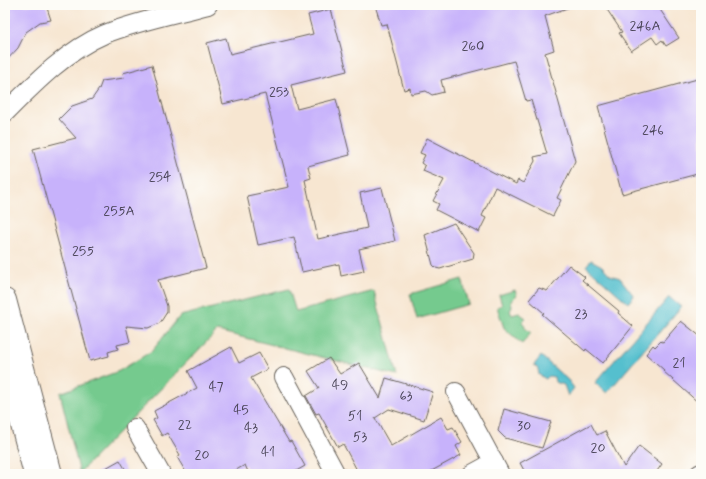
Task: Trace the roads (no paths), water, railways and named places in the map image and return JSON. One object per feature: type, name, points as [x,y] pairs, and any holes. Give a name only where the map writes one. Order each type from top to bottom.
[{"type":"street","points":[[5,113],[45,75],[72,54],[104,35],[208,5]]},
{"type":"street","points":[[5,300],[10,333],[51,474]]},
{"type":"street","points":[[5,361],[35,474]]},
{"type":"street","points":[[284,377],[336,474]]},
{"type":"street","points":[[456,392],[497,468],[472,474]]},
{"type":"street","points":[[135,428],[161,474]]},
{"type":"water","points":[[591,260],[602,266],[610,275],[620,278],[634,296],[628,303],[586,266]]},
{"type":"water","points":[[669,297],[681,307],[607,393],[595,383]]},
{"type":"water","points":[[541,356],[568,380],[574,388],[568,396],[564,385],[555,382],[554,377],[549,376],[546,379],[539,375],[538,369],[534,365]]}]
